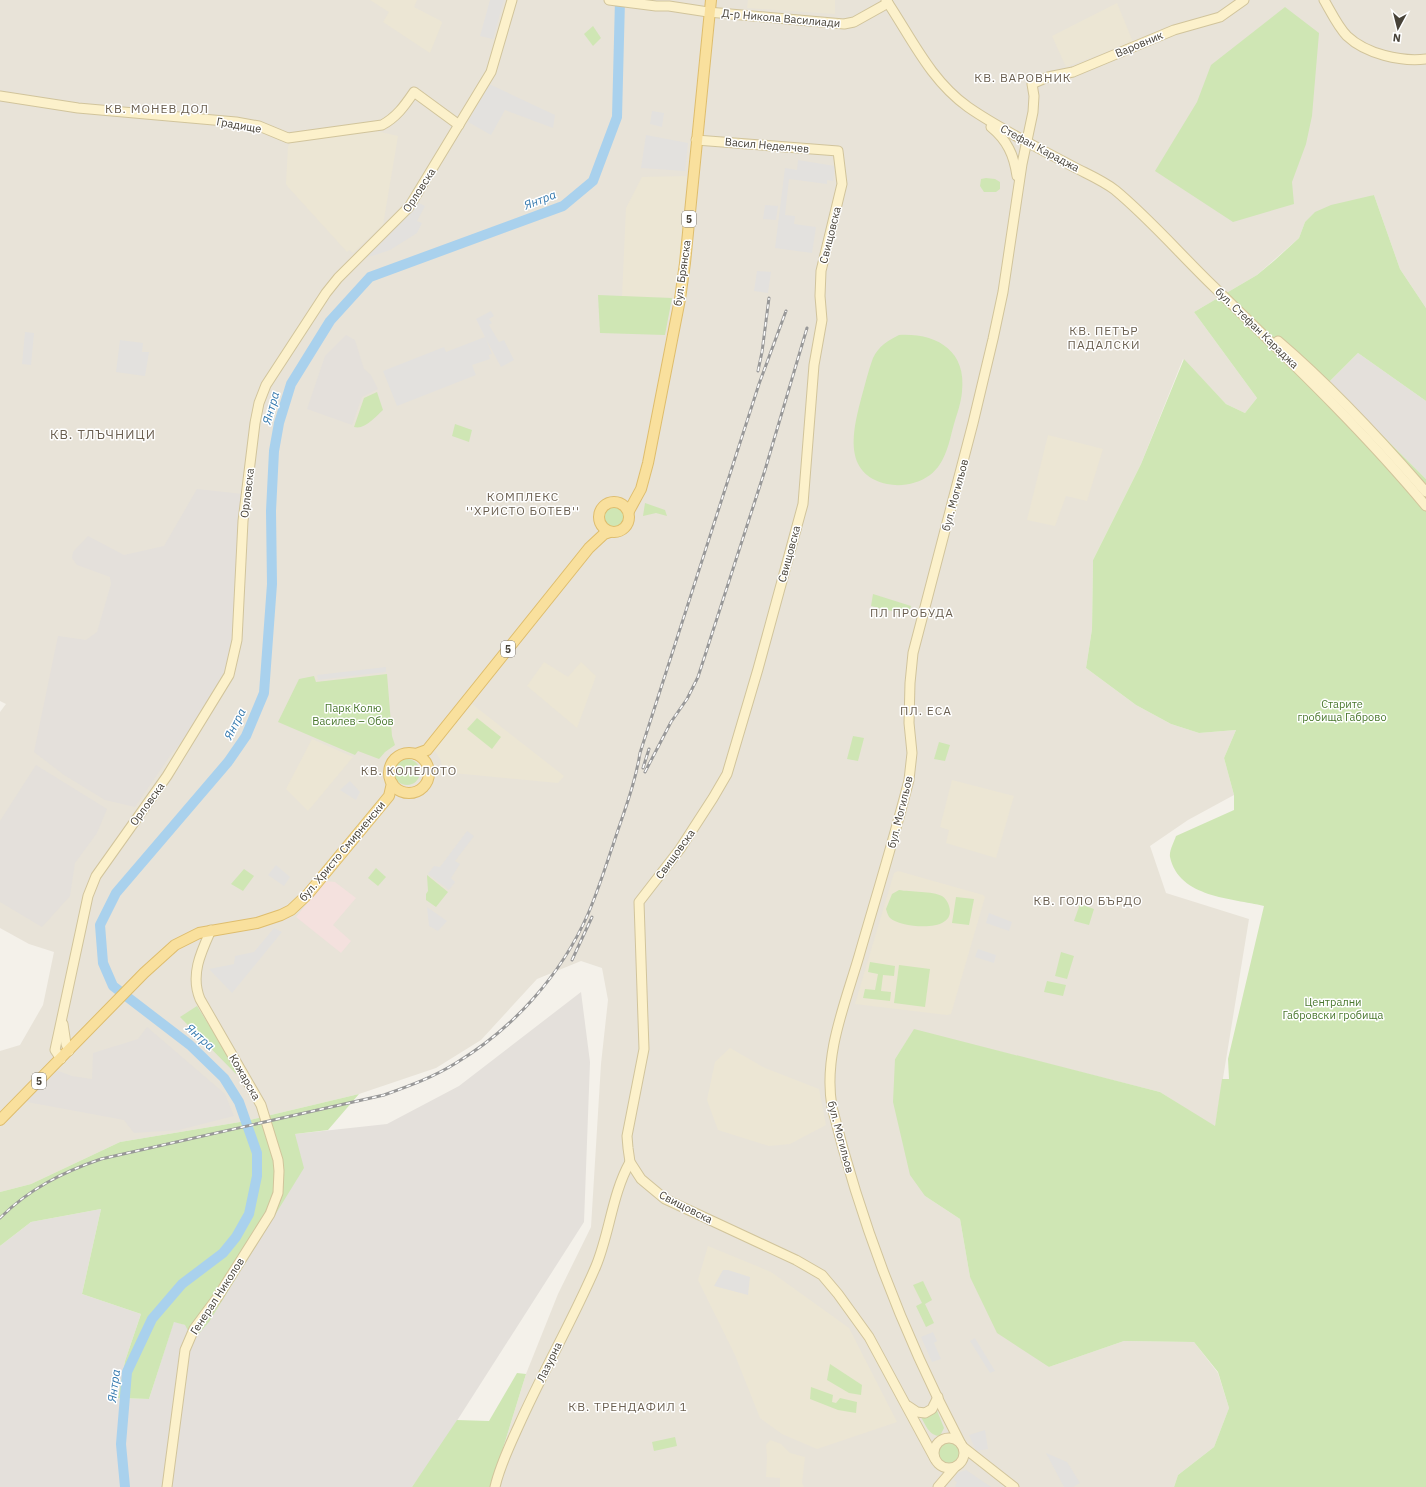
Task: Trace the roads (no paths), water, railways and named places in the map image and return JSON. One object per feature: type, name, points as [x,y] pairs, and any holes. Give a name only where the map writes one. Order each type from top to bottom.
[{"type":"main road","name":"бул. Брянска","points":[[629,512],[641,489],[648,463],[680,299],[710,0]]},
{"type":"main road","name":"5","points":[[589,548],[599,520],[599,514],[604,505],[610,502],[619,502],[638,494]]},
{"type":"main road","points":[[619,502],[625,506],[629,512]]},
{"type":"main road","name":"5","points":[[392,784],[389,771],[393,760],[403,753],[416,754],[427,750],[589,548],[604,534],[618,532],[625,529],[629,522],[629,512]]},
{"type":"main road","points":[[599,520],[602,527],[610,532]]},
{"type":"main road","points":[[389,796],[416,792],[424,787],[429,779],[427,750]]},
{"type":"main road","points":[[416,754],[424,759],[429,766]]},
{"type":"main road","points":[[392,784],[399,790],[406,793]]},
{"type":"main road","name":"бул. Христо Смирненски","points":[[70,1050],[144,973],[183,940],[211,930],[257,923],[291,910],[308,894],[389,796],[392,784]]},
{"type":"main road","name":"5","points":[[0,1120],[70,1050]]},
{"type":"street","name":"Орловска","points":[[61,1059],[55,1050],[88,896],[96,876],[167,776],[229,675],[237,640],[243,521],[255,423],[259,403],[266,385],[326,293],[338,278],[410,207],[491,72],[512,0]]},
{"type":"street","name":"Д-р Никола Василиади","points":[[609,0],[644,5],[669,6],[708,12],[844,24],[854,22],[887,1]]},
{"type":"street","name":"Д-р Никола Василиади","points":[[658,0],[669,6]]},
{"type":"street","name":"Варовник","points":[[1032,84],[1048,77],[1073,72],[1174,30],[1220,17],[1231,11],[1244,0]]},
{"type":"street","points":[[1324,0],[1345,33],[1361,46],[1390,56],[1426,59]]},
{"type":"street","name":"Стефан Караджа","points":[[887,1],[933,73],[967,106],[1026,142],[1102,181],[1142,214],[1210,283]]},
{"type":"street","name":"бул. Могильов","points":[[962,1445],[938,1397],[870,1236],[830,1096],[830,1074],[831,1060],[842,1016],[909,780],[912,753],[910,683],[913,653],[985,374],[1003,292],[1026,142],[1033,112],[1034,96],[1032,84]]},
{"type":"street","name":"Градище","points":[[0,96],[78,108],[236,122],[259,126],[288,138],[382,125],[399,113],[414,92],[459,125]]},
{"type":"street","points":[[967,106],[999,133],[1007,144],[1014,160],[1019,186]]},
{"type":"street","name":"Васил Неделчев","points":[[696,140],[838,151]]},
{"type":"street","name":"Свищовска","points":[[838,151],[842,184],[822,271],[820,296],[822,320],[814,365],[803,504],[758,669],[727,774],[680,849],[639,902],[644,1049],[627,1136],[630,1162],[647,1186],[665,1199],[796,1260],[822,1275],[838,1294],[869,1337],[937,1461]]},
{"type":"street","name":"бул. Стефан Караджа","points":[[1210,283],[1301,360],[1386,445],[1426,492]]},
{"type":"street","name":"бул. Стефан Караджа","points":[[1210,283],[1296,365],[1378,450],[1426,506]]},
{"type":"street","name":"Кожарска","points":[[211,930],[202,951],[196,973],[198,994],[261,1105],[278,1160]]},
{"type":"street","name":"Орловска","points":[[62,1021],[66,1044],[70,1050]]},
{"type":"street","points":[[612,1213],[627,1136]]},
{"type":"street","name":"Генерал Николов","points":[[167,1487],[185,1350],[194,1329],[217,1298],[270,1214],[278,1193],[280,1182],[278,1160]]},
{"type":"street","points":[[612,1213],[622,1177],[630,1162]]},
{"type":"street","name":"Лазурна","points":[[495,1487],[502,1465],[522,1419],[596,1266],[606,1239],[612,1213]]},
{"type":"street","points":[[906,1404],[917,1412],[925,1413],[932,1409],[938,1397]]},
{"type":"street","name":"бул. Могильов","points":[[942,1440],[948,1427],[947,1417]]},
{"type":"street","name":"Свищовска","points":[[921,1431],[942,1440]]},
{"type":"street","points":[[939,1486],[942,1472],[937,1461],[935,1449],[942,1440],[954,1439],[1014,1487]]},
{"type":"street","points":[[939,1486],[964,1456],[962,1445]]},
{"type":"street","points":[[937,1461],[946,1468],[970,1462],[986,1466]]},
{"type":"waterway","name":"Янтра","points":[[125,1487],[121,1444],[127,1372],[152,1319],[182,1284],[223,1253],[236,1237],[249,1214],[257,1176],[257,1153],[239,1102],[224,1078],[190,1045],[113,986],[103,963],[100,925],[116,893],[228,762],[246,736],[264,693],[272,584],[271,511],[274,451],[279,423],[291,384],[330,321],[370,277],[563,206],[593,181],[617,117],[620,0]]},
{"type":"railway","points":[[758,371],[769,298]]},
{"type":"railway","points":[[0,1218],[23,1198],[47,1182],[101,1159],[384,1095],[421,1081],[448,1068],[477,1049],[497,1034],[534,998],[550,979],[577,936],[588,914],[598,888],[628,799],[635,777],[640,753],[759,384],[786,311]]},
{"type":"railway","points":[[645,772],[671,722],[687,699],[698,677],[765,470],[807,328]]},
{"type":"railway","points":[[643,768],[649,749]]},
{"type":"railway","points":[[572,960],[592,917]]},
{"type":"district","name":"КВ. ВАРОВНИК","points":[[1023,78]]},
{"type":"district","name":"КВ. МОНЕВ ДОЛ","points":[[157,109]]},
{"type":"district","name":"КВ. ПЕТЪР ПАДАЛСКИ","points":[[1104,338]]},
{"type":"district","name":"КВ. ТЛЪЧНИЦИ","points":[[103,434]]},
{"type":"district","name":"КОМПЛЕКС ''ХРИСТО БОТЕВ''","points":[[523,504]]},
{"type":"district","name":"ПЛ ПРОБУДА","points":[[912,613]]},
{"type":"district","name":"ПЛ. ЕСА","points":[[926,711]]},
{"type":"district","name":"КВ. КОЛЕЛОТО","points":[[409,771]]},
{"type":"district","name":"КВ. ГОЛО БЪРДО","points":[[1088,901]]},
{"type":"district","name":"КВ. ТРЕНДАФИЛ 1","points":[[628,1407]]},
{"type":"park label","name":"Старите гробища Габрово","points":[[1342,710]]},
{"type":"park label","name":"Парк Колю Василев – Обов","points":[[353,714]]},
{"type":"park label","name":"Централни Габровски гробища","points":[[1333,1008]]}]
